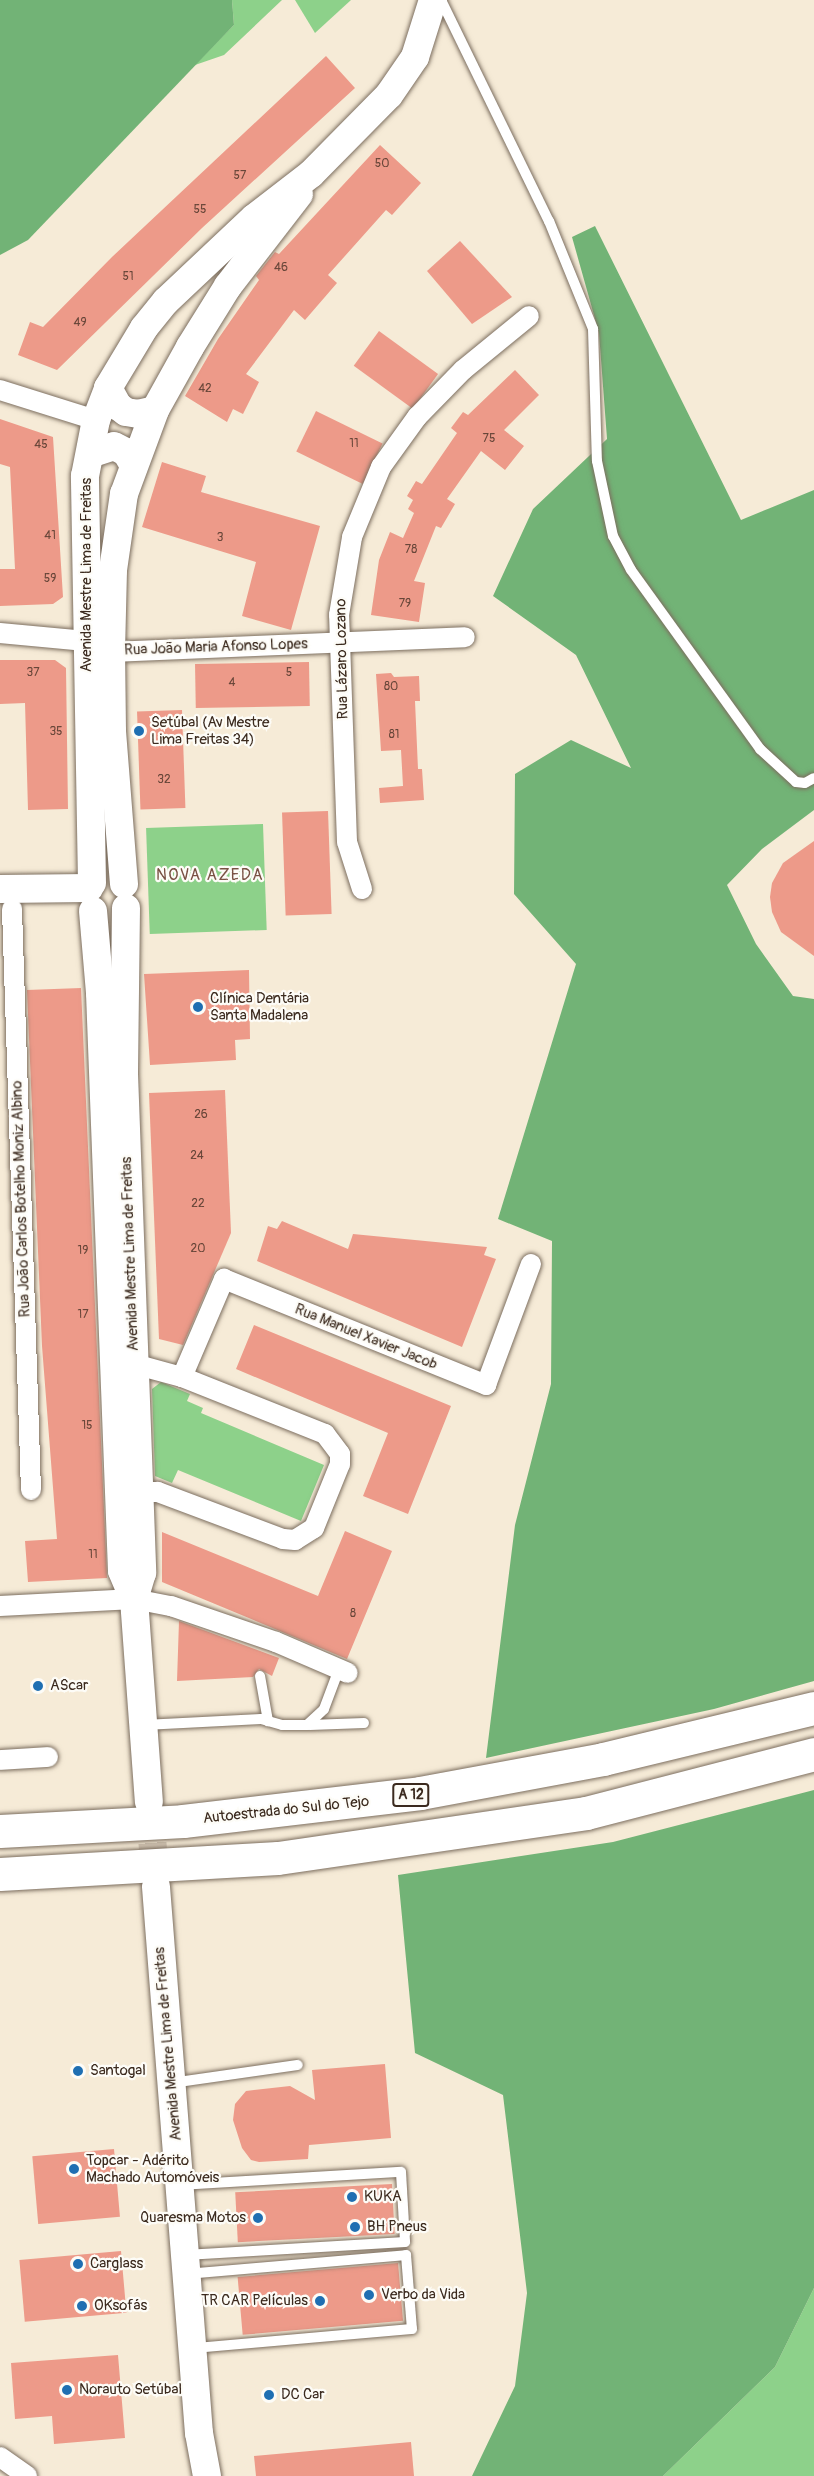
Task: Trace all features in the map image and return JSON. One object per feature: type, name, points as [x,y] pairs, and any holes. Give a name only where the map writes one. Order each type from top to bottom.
[{"type":"highway","name":"Autoestrada do Sul do Tejo","points":[[0,1832],[194,1820],[420,1793],[614,1757],[814,1708]]},
{"type":"highway","points":[[0,1874],[302,1855],[586,1813],[814,1754]]},
{"type":"main road","name":"Avenida Mestre Lima de Freitas","points":[[134,1599],[142,1573],[124,1074],[125,896],[113,742],[98,646],[85,476],[96,420],[108,388],[132,346],[166,301],[254,218],[311,174],[404,77],[424,35],[433,0]]},
{"type":"main road","name":"Avenida Mestre Lima de Freitas","points":[[149,1801],[134,1599],[122,1571],[100,993],[91,897],[98,646],[124,494],[133,464],[155,410],[209,314],[288,212],[311,174]]},
{"type":"main road","points":[[108,388],[118,406],[126,412],[138,414],[155,410]]},
{"type":"main road","points":[[90,454],[114,446],[126,452],[133,464]]},
{"type":"main road","points":[[4,902],[91,897],[113,915],[125,896]]},
{"type":"main road","name":"Avenida Mestre Lima de Freitas","points":[[156,1887],[202,2468]]},
{"type":"street","name":"Rua Lázaro Lozano","points":[[362,888],[347,842],[340,642],[346,564],[360,514],[381,467],[438,394],[529,316]]},
{"type":"street","points":[[0,390],[96,420]]},
{"type":"street","name":"Rua João Maria Afonso Lopes","points":[[0,633],[98,646],[465,638]]},
{"type":"street","name":"Rua João Carlos Botelho Moniz Albino","points":[[4,902],[31,1490]]},
{"type":"street","name":"Rua Manuel Xavier Jacob","points":[[182,1377],[224,1279],[486,1385],[531,1264]]},
{"type":"street","points":[[134,1364],[182,1377],[325,1434],[335,1443],[340,1464],[314,1528],[295,1540],[283,1539],[170,1496],[139,1492]]},
{"type":"street","points":[[0,1606],[134,1599],[182,1609],[276,1642],[343,1671]]},
{"type":"street","points":[[0,1760],[48,1757]]},
{"type":"street","points":[[0,2457],[24,2475]]},
{"type":"lane","points":[[441,0],[549,221],[593,329],[597,461],[613,536],[631,570],[760,748],[796,782],[805,783],[814,778]]},
{"type":"lane","points":[[307,1725],[324,1709],[343,1671]]},
{"type":"lane","points":[[260,1676],[268,1721]]},
{"type":"lane","points":[[143,1725],[268,1721],[307,1725],[364,1723]]},
{"type":"lane","points":[[171,2083],[298,2065]]},
{"type":"lane","points":[[179,2185],[401,2172],[405,2242],[185,2264]]},
{"type":"lane","points":[[185,2264],[406,2255],[412,2329],[193,2348]]},
{"type":"green space","points":[[0,0],[232,0],[234,25],[28,240],[0,255]]},
{"type":"green space","points":[[232,0],[282,0],[224,55],[195,65],[234,25]]},
{"type":"green space","points":[[295,0],[351,0],[315,33]]},
{"type":"green space","points":[[595,226],[741,520],[814,490],[814,810],[762,849],[727,885],[756,944],[793,996],[814,999],[814,1681],[714,1709],[486,1758],[515,1525],[551,1384],[552,1241],[498,1219],[576,964],[514,894],[515,774],[571,740],[631,768],[576,655],[493,596],[533,509],[607,439],[599,333],[572,237]]},
{"type":"green space","points":[[263,824],[267,930],[150,934],[146,828]]},
{"type":"green space","points":[[161,1382],[190,1394],[187,1401],[203,1408],[201,1413],[324,1465],[301,1521],[178,1470],[172,1483],[155,1476],[152,1389]]},
{"type":"green space","points":[[814,1790],[814,2288],[775,2367],[663,2476],[472,2476],[515,2386],[527,2293],[503,2095],[415,2053],[398,1875],[613,1842]]},
{"type":"green space","points":[[814,2288],[814,2476],[663,2476],[775,2367]]},
{"type":"building","points":[[326,56],[355,88],[202,228],[57,370],[18,355],[30,322],[43,327],[112,257]]},
{"type":"building","points":[[380,145],[421,183],[392,215],[386,210],[328,275],[337,283],[305,320],[294,310],[246,374],[259,382],[243,414],[233,409],[227,422],[185,396],[218,339],[259,280],[256,276],[275,252],[279,254]]},
{"type":"building","points":[[460,241],[512,297],[472,324],[427,271]]},
{"type":"building","points":[[379,331],[438,374],[413,409],[354,366]]},
{"type":"building","points":[[515,370],[539,395],[504,430],[524,446],[505,470],[481,451],[447,499],[455,504],[441,528],[436,526],[414,581],[425,583],[419,622],[371,615],[379,560],[390,532],[403,538],[414,513],[408,509],[413,500],[407,496],[416,481],[422,484],[457,433],[451,428],[463,412],[468,415]]},
{"type":"building","points":[[316,411],[383,443],[363,484],[296,451]]},
{"type":"building","points":[[0,419],[53,437],[63,597],[53,604],[0,606],[0,569],[15,569],[10,467],[0,464]]},
{"type":"building","points":[[162,462],[206,476],[201,492],[320,526],[291,630],[242,616],[256,562],[142,527]]},
{"type":"building","points":[[0,660],[55,660],[66,668],[68,809],[28,810],[25,703],[0,704]]},
{"type":"building","points":[[309,662],[310,706],[196,708],[195,664]]},
{"type":"building","points":[[391,673],[394,677],[419,676],[420,701],[415,701],[418,769],[422,769],[424,800],[380,803],[379,788],[403,786],[401,750],[381,751],[376,674]]},
{"type":"building","points":[[182,710],[185,808],[140,810],[137,712]]},
{"type":"building","points":[[328,811],[332,914],[286,916],[282,813]]},
{"type":"building","points":[[814,841],[814,956],[781,932],[772,912],[770,897],[772,883],[783,863]]},
{"type":"building","name":"Clínica Dentária Santa Madalena","points":[[249,970],[250,1039],[235,1040],[236,1060],[150,1065],[144,974]]},
{"type":"building","points":[[81,988],[107,1578],[28,1582],[25,1541],[57,1539],[42,1346],[27,990]]},
{"type":"building","points":[[225,1090],[231,1233],[183,1345],[159,1339],[149,1093]]},
{"type":"building","points":[[282,1221],[348,1249],[353,1234],[487,1247],[484,1255],[496,1259],[462,1347],[257,1261],[268,1226],[277,1229]]},
{"type":"building","points":[[254,1325],[451,1406],[408,1514],[363,1496],[388,1433],[236,1369]]},
{"type":"building","points":[[345,1531],[392,1551],[347,1659],[162,1582],[162,1532],[318,1596]]},
{"type":"building","points":[[179,1621],[279,1658],[272,1676],[259,1669],[253,1677],[177,1681]]},
{"type":"building","points":[[385,2064],[391,2138],[309,2145],[308,2159],[259,2162],[251,2160],[242,2148],[233,2120],[235,2104],[246,2091],[290,2086],[315,2100],[312,2070]]},
{"type":"building","points":[[114,2149],[120,2217],[38,2224],[32,2156]]},
{"type":"building","points":[[392,2184],[395,2234],[238,2242],[235,2192]]},
{"type":"building","points":[[121,2251],[126,2313],[25,2322],[19,2260]]},
{"type":"building","points":[[398,2263],[403,2321],[243,2335],[238,2277]]},
{"type":"building","name":"Norauto Setúbal","points":[[118,2355],[125,2438],[54,2444],[52,2416],[15,2419],[11,2363]]},
{"type":"building","points":[[411,2442],[414,2476],[256,2476],[254,2456]]},
{"type":"tunnel","points":[[149,1801],[156,1887]]},
{"type":"place","name":"Setúbal (Av Mestre Lima Freitas 34)","points":[[139,731]]},
{"type":"place","name":"Clínica Dentária Santa Madalena","points":[[198,1007]]},
{"type":"place","name":"AScar","points":[[38,1686]]},
{"type":"place","name":"Santogal","points":[[78,2071]]},
{"type":"place","name":"Topcar - Adérito Machado Automóveis","points":[[74,2169]]},
{"type":"place","name":"KUKA","points":[[352,2197]]},
{"type":"place","name":"Quaresma Motos","points":[[258,2218]]},
{"type":"place","name":"BH Pneus","points":[[355,2227]]},
{"type":"place","name":"Carglass","points":[[78,2264]]},
{"type":"place","name":"Verbo da Vida","points":[[369,2295]]},
{"type":"place","name":"TR CAR Películas","points":[[320,2301]]},
{"type":"place","name":"OKsofás","points":[[82,2306]]},
{"type":"place","name":"Norauto Setúbal","points":[[67,2390]]},
{"type":"place","name":"DC Car","points":[[269,2395]]},
{"type":"district","name":"NOVA AZEDA","points":[[210,875]]}]
